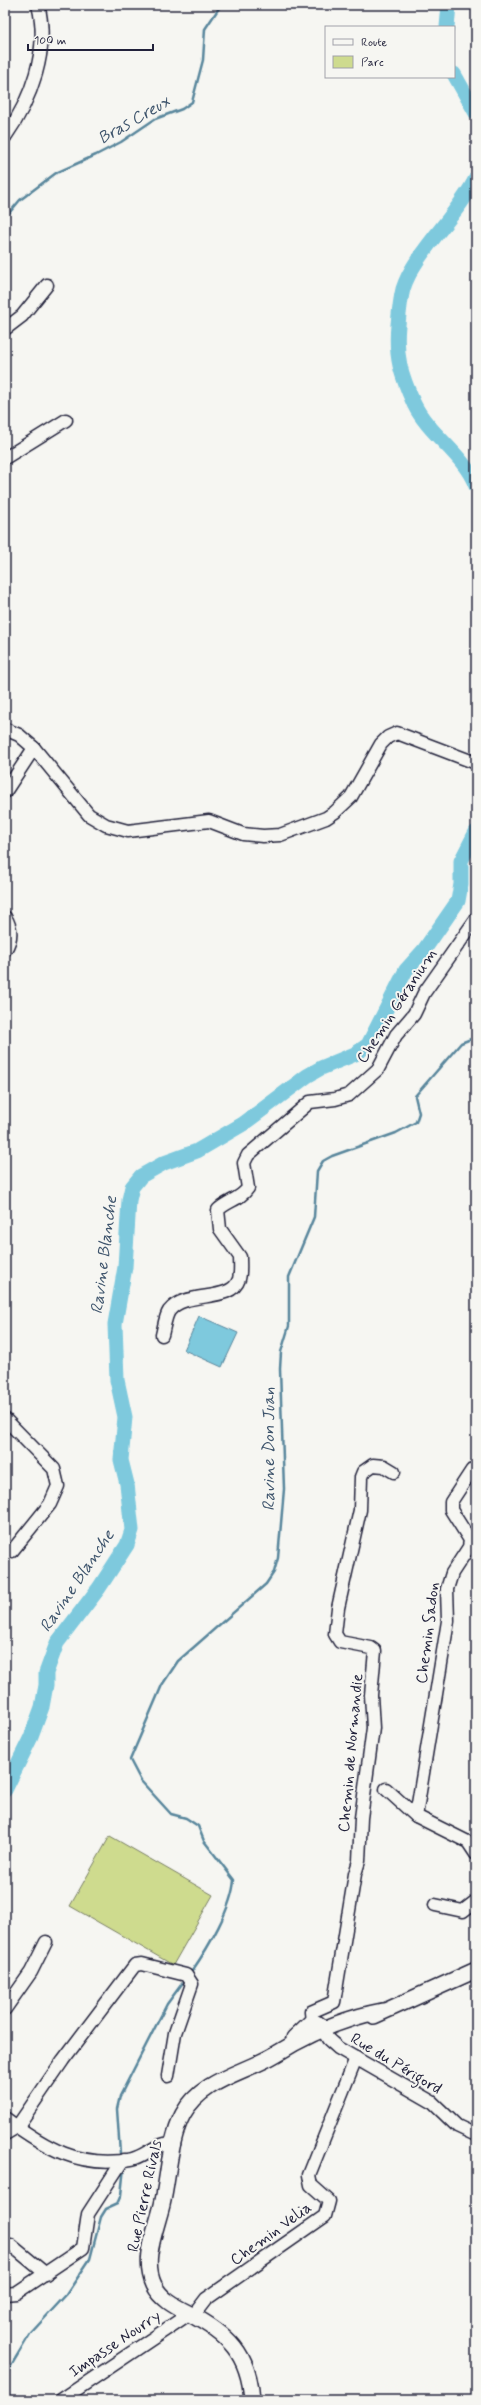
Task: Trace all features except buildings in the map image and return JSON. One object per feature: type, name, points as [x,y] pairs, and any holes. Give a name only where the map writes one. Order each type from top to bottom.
[{"type":"main road","name":"Rue Pierre Rivals","points":[[252,2400],[247,2371],[242,2357],[232,2343],[220,2332],[169,2303],[159,2294],[151,2276],[150,2266],[157,2218],[163,2198],[174,2144],[183,2114],[196,2097],[228,2076],[321,2029],[367,2014],[382,2011],[476,1970]]},
{"type":"main road","points":[[280,2051],[321,2029]]},
{"type":"street","points":[[5,137],[18,118],[29,95],[36,72],[41,41],[41,17],[38,5]]},
{"type":"street","points":[[5,330],[22,316],[47,285]]},
{"type":"street","points":[[5,458],[66,420]]},
{"type":"street","points":[[5,729],[19,735],[34,748],[89,815],[106,825],[117,829],[137,831],[209,821],[243,834],[263,836],[280,835],[336,812],[351,797],[381,744],[395,733],[410,736],[476,763]]},
{"type":"street","points":[[5,792],[34,748]]},
{"type":"street","points":[[5,918],[9,924],[11,934],[9,944],[5,950]]},
{"type":"street","name":"Chemin Géranium","points":[[162,1335],[168,1312],[177,1304],[189,1298],[224,1293],[231,1289],[239,1279],[240,1257],[220,1230],[218,1210],[226,1203],[244,1194],[248,1188],[244,1163],[248,1155],[310,1102],[335,1099],[349,1094],[378,1069],[396,1035],[414,1014],[424,993],[476,919]]},
{"type":"street","points":[[5,1419],[54,1469],[58,1486],[50,1504],[12,1551]]},
{"type":"street","name":"Chemin de Normandie","points":[[321,2029],[311,2012],[317,2008],[334,2002],[336,1997],[338,1975],[355,1874],[359,1861],[360,1818],[373,1728],[371,1695],[375,1651],[371,1648],[346,1644],[337,1639],[335,1634],[337,1614],[357,1525],[360,1478],[363,1472],[373,1465],[384,1466],[394,1472]]},
{"type":"street","name":"Chemin Sadon","points":[[416,1816],[448,1621],[447,1589],[452,1573],[469,1547],[470,1540],[451,1510],[451,1502],[472,1470]]},
{"type":"street","points":[[386,1789],[416,1816],[468,1842],[476,1854]]},
{"type":"street","points":[[435,1905],[463,1911],[476,1901]]},
{"type":"street","points":[[5,2008],[31,1972],[46,1942]]},
{"type":"street","points":[[5,2134],[17,2127],[63,2060],[135,1965],[142,1964],[186,1976],[192,1984],[175,2033],[168,2076]]},
{"type":"street","name":"Rue du Périgord","points":[[321,2029],[338,2048],[432,2102],[458,2126],[476,2136]]},
{"type":"street","name":"Chemin Velia","points":[[190,2314],[206,2299],[325,2216],[329,2201],[311,2185],[309,2175],[356,2058]]},
{"type":"street","points":[[5,2118],[55,2151],[73,2158],[106,2161],[133,2159],[162,2144],[174,2144]]},
{"type":"street","points":[[5,2294],[16,2293],[83,2248],[88,2214],[122,2160]]},
{"type":"street","points":[[11,2245],[46,2274]]},
{"type":"street","name":"Impasse Nourry","points":[[61,2400],[190,2314]]},
{"type":"green space","points":[[110,1836],[213,1895],[173,1965],[70,1906]]},
{"type":"water","points":[[199,1316],[238,1333],[222,1367],[184,1350]]},
{"type":"waterway","name":"Bras Creux","points":[[5,218],[20,200],[56,173],[121,142],[155,119],[182,109],[192,102],[203,60],[205,29],[221,5]]},
{"type":"waterway","name":"Ravine Blanche","points":[[447,26],[449,5]]},
{"type":"waterway","name":"Ravine Blanche","points":[[455,76],[476,113]]},
{"type":"waterway","name":"Ravine Blanche","points":[[476,178],[468,192],[426,248],[409,275],[401,298],[397,336],[398,356],[402,375],[414,404],[428,425],[463,464],[471,475],[476,486]]},
{"type":"waterway","name":"Ravine Blanche","points":[[5,1790],[31,1737],[42,1707],[46,1685],[46,1673],[57,1643],[99,1588],[127,1545],[132,1530],[127,1484],[121,1460],[125,1417],[117,1380],[115,1324],[125,1267],[129,1200],[132,1187],[141,1176],[164,1163],[197,1151],[243,1124],[307,1076],[321,1068],[355,1054],[368,1045],[406,970],[424,950],[458,901],[461,884],[461,861],[476,832]]},
{"type":"waterway","name":"Ravine Don Juan","points":[[192,1971],[212,1939],[224,1915],[229,1903],[234,1880],[204,1841],[198,1826],[186,1818],[171,1814],[141,1781],[130,1760],[162,1685],[178,1661],[266,1584],[274,1572],[278,1558],[284,1489],[280,1369],[281,1352],[289,1326],[289,1277],[314,1217],[317,1171],[323,1161],[332,1156],[396,1133],[416,1122],[419,1113],[415,1096],[461,1043],[476,1037]]},
{"type":"waterway","name":"Ravine Don Juan","points":[[120,2153],[117,2109],[120,2096],[167,2004],[184,1981]]},
{"type":"waterway","name":"Ravine Don Juan","points":[[9,2400],[6,2378],[9,2369],[30,2334],[66,2295],[90,2259],[101,2217],[106,2209],[117,2204],[121,2195],[124,2167]]}]
